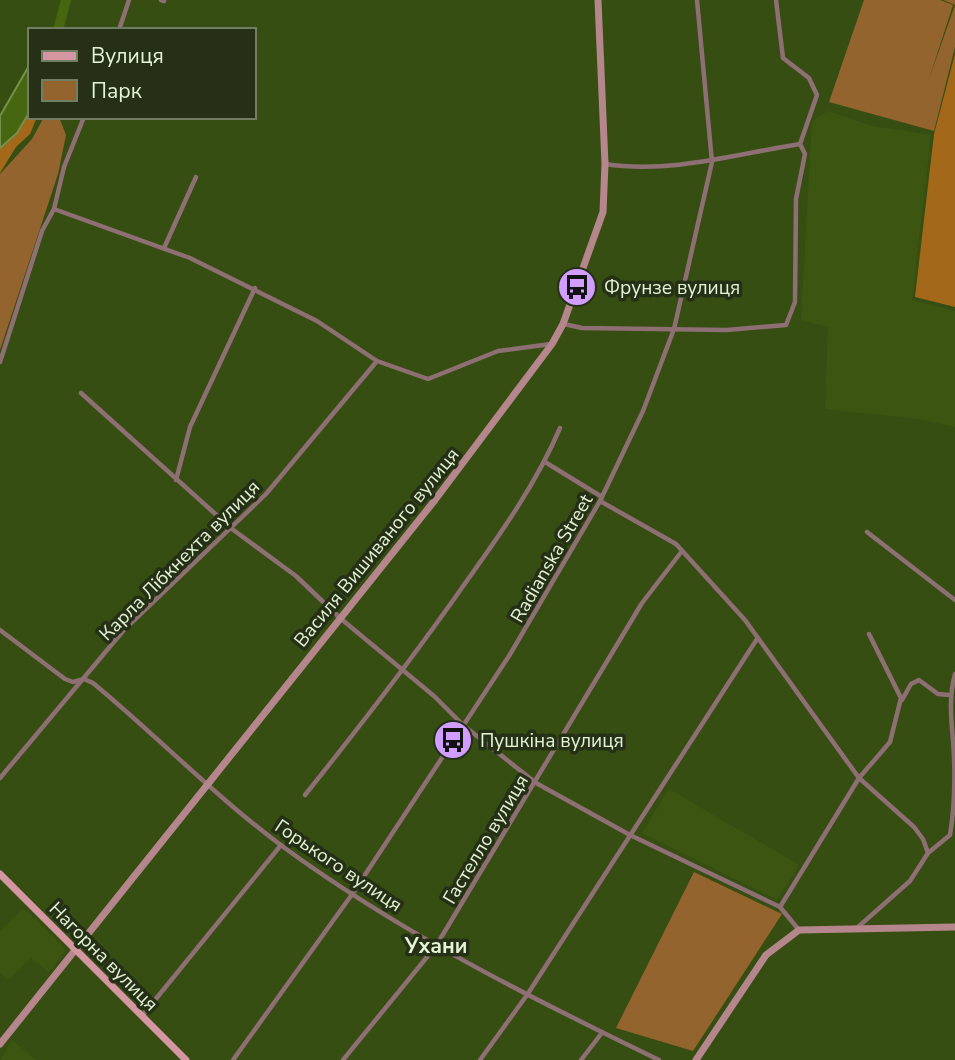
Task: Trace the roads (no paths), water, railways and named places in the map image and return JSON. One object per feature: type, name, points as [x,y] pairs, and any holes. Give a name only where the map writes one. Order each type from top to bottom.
[{"type":"main road","name":"Нагорна вулиця","points":[[0,874],[186,1060]]},
{"type":"street","points":[[120,28],[129,0]]},
{"type":"street","name":"Василя Вишиваного вулиця","points":[[0,1044],[435,500],[552,344],[563,324],[603,212],[605,164],[598,0]]},
{"type":"street","name":"Radianska Street","points":[[233,1060],[353,893],[559,576],[601,499],[643,411],[674,328],[712,162],[697,0]]},
{"type":"street","points":[[563,324],[582,328],[727,330],[786,325],[795,302],[796,199],[805,155],[800,144],[817,95],[809,78],[783,58],[776,0]]},
{"type":"street","points":[[0,362],[42,231],[54,209],[64,167],[83,119]]},
{"type":"street","points":[[605,164],[625,167],[712,162],[800,144]]},
{"type":"street","points":[[163,248],[196,177]]},
{"type":"street","points":[[54,209],[163,248],[255,288],[317,321],[377,361],[428,379],[498,351],[552,344]]},
{"type":"street","points":[[176,480],[190,427],[255,288]]},
{"type":"street","name":"Карла Лібкнехта вулиця","points":[[0,778],[28,741],[123,631],[232,529],[293,463],[377,361]]},
{"type":"street","points":[[81,393],[232,529],[296,576],[463,725],[536,783],[630,835],[780,907],[799,930]]},
{"type":"street","points":[[305,795],[404,671],[545,462],[560,428]]},
{"type":"street","points":[[545,462],[656,531],[682,551],[745,620],[859,778],[914,827],[923,839],[928,853]]},
{"type":"street","points":[[867,532],[955,600]]},
{"type":"street","name":"Гастелло вулиця","points":[[343,1060],[436,946],[536,783],[542,765],[566,733],[642,603],[682,551]]},
{"type":"street","name":"Горького вулиця","points":[[0,630],[65,679],[73,682],[84,679],[113,700],[281,845],[353,893],[436,946],[601,1034],[659,1060]]},
{"type":"street","points":[[780,907],[859,778],[890,742],[901,698],[869,634]]},
{"type":"street","points":[[480,1060],[527,995],[758,639]]},
{"type":"street","points":[[857,929],[910,881],[928,853],[950,835],[954,759],[949,695],[955,674]]},
{"type":"street","points":[[898,712],[904,694],[919,680],[939,694],[949,695]]},
{"type":"street","points":[[141,1017],[281,845]]},
{"type":"street","points":[[696,1060],[766,955],[799,930],[953,926]]},
{"type":"street","points":[[581,1060],[601,1034]]},
{"type":"waterway","points":[[59,28],[66,0]]},
{"type":"place","name":"Фрунзе вулиця","points":[[577,287]]},
{"type":"place","name":"Пушкіна вулиця","points":[[453,740]]},
{"type":"district","name":"Ухани","points":[[436,946]]}]
